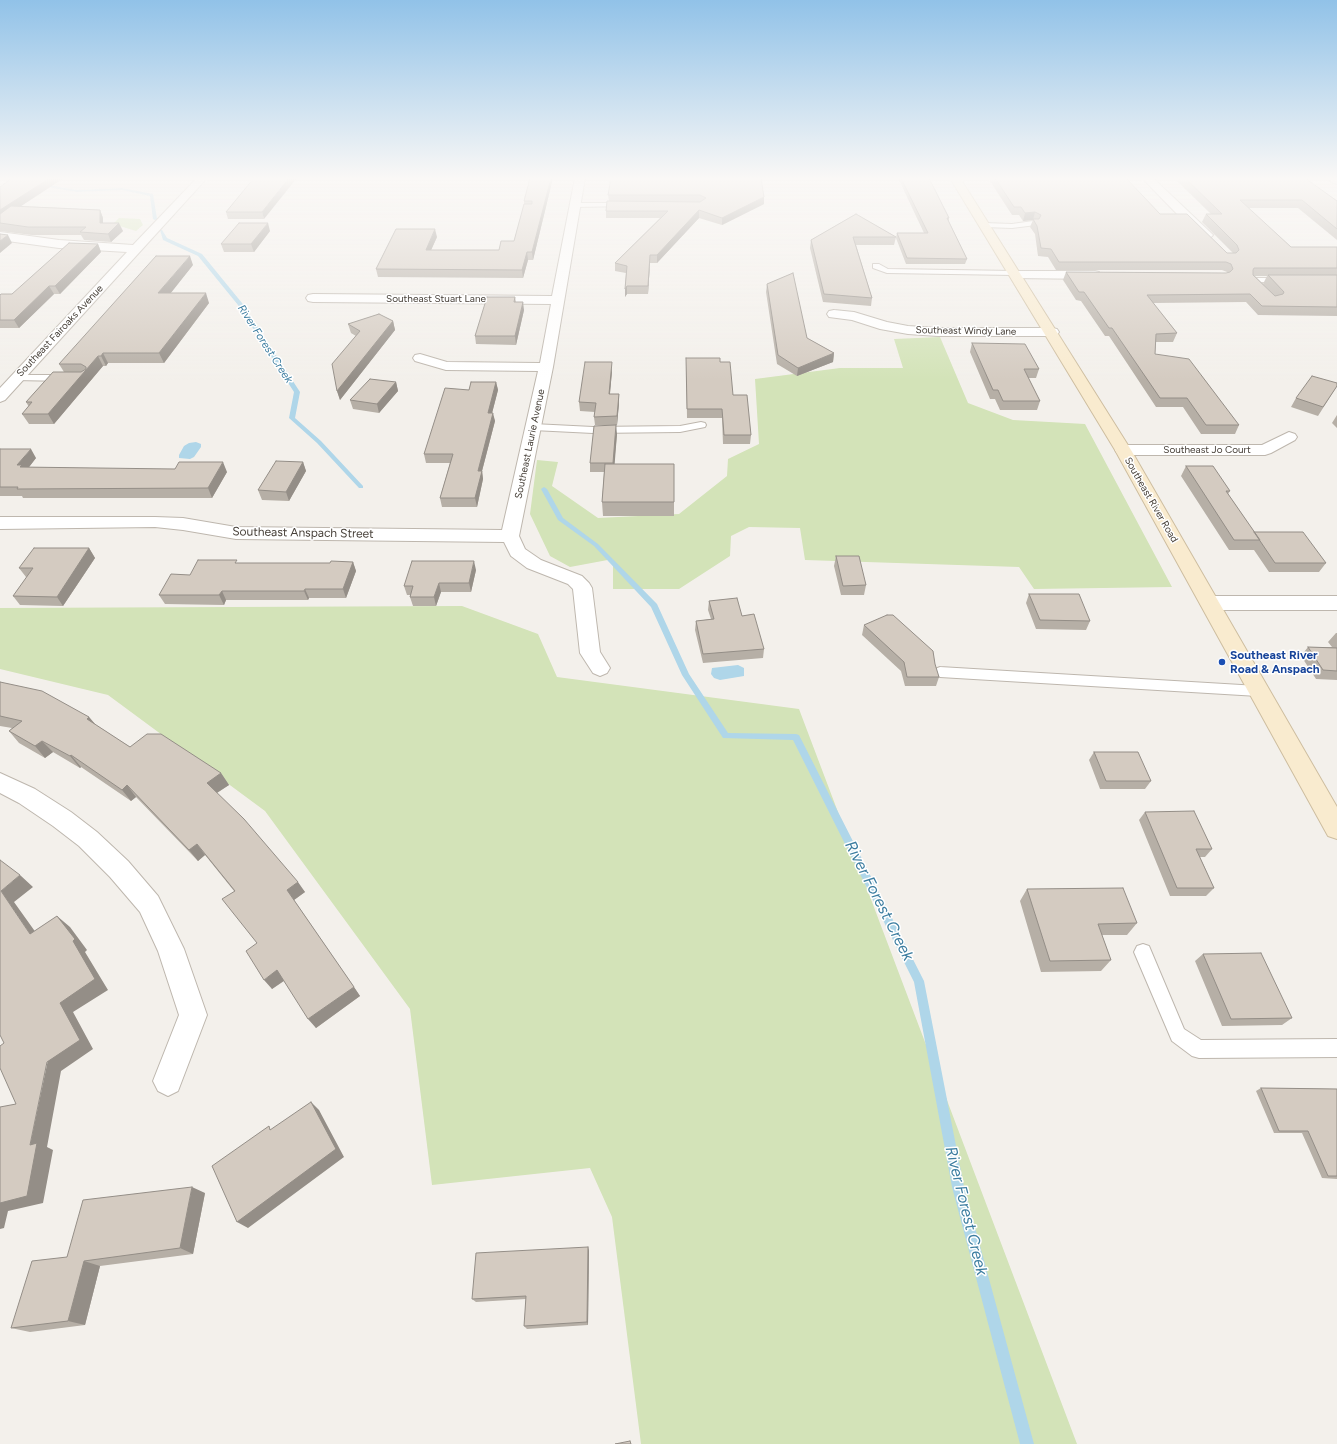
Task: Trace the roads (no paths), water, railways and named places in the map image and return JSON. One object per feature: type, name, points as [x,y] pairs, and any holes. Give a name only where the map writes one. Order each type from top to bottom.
[{"type":"street","points":[[80,245],[136,249]]},
{"type":"street","name":"Southeast Fairoaks Avenue","points":[[0,397],[139,245]]},
{"type":"street","name":"Southeast Laurie Avenue","points":[[510,536],[546,367],[568,245]]},
{"type":"street","name":"Southeast River Road","points":[[997,245],[1052,332],[1123,450],[1337,829]]},
{"type":"street","points":[[1015,274],[1111,276]]},
{"type":"street","name":"Southeast Stuart Lane","points":[[313,298],[559,300]]},
{"type":"street","name":"Southeast Windy Lane","points":[[834,314],[854,316],[885,326],[908,330],[938,332],[1052,332]]},
{"type":"street","points":[[420,358],[446,366],[546,367]]},
{"type":"street","name":"Southeast Jo Court","points":[[1123,450],[1266,450],[1289,437]]},
{"type":"street","name":"Southeast Anspach Street","points":[[0,523],[155,522],[183,524],[243,533],[510,536]]},
{"type":"street","points":[[510,536],[518,552],[534,564],[575,580],[582,588],[586,635],[590,653],[600,668]]},
{"type":"street","points":[[1210,602],[1337,603]]},
{"type":"street","points":[[0,782],[27,796],[62,819],[88,839],[119,869],[149,904],[171,949],[193,1015],[168,1081]]},
{"type":"lane","points":[[876,266],[887,271],[1015,274]]},
{"type":"lane","points":[[1269,296],[1253,280],[1291,280]]},
{"type":"lane","points":[[17,378],[78,378]]},
{"type":"lane","points":[[533,427],[593,430],[680,429],[701,425]]},
{"type":"lane","points":[[940,672],[1258,690]]},
{"type":"lane","points":[[1143,952],[1178,1035],[1199,1048],[1337,1048]]},
{"type":"water","points":[[196,442],[201,444],[201,447],[194,457],[190,459],[179,458],[184,446],[189,443]]},
{"type":"water","points":[[738,665],[744,668],[744,676],[720,680],[714,678],[711,674],[712,668]]},
{"type":"waterway","name":"River Forest Creek","points":[[179,245],[200,255],[240,304],[297,392],[292,418],[319,442],[361,487]]},
{"type":"waterway","name":"River Forest Creek","points":[[544,489],[560,519],[596,545],[654,606],[686,675],[726,736],[796,737],[919,981],[958,1187],[1027,1444]]},
{"type":"place","name":"Southeast River Road & Anspach","points":[[1222,662]]}]
